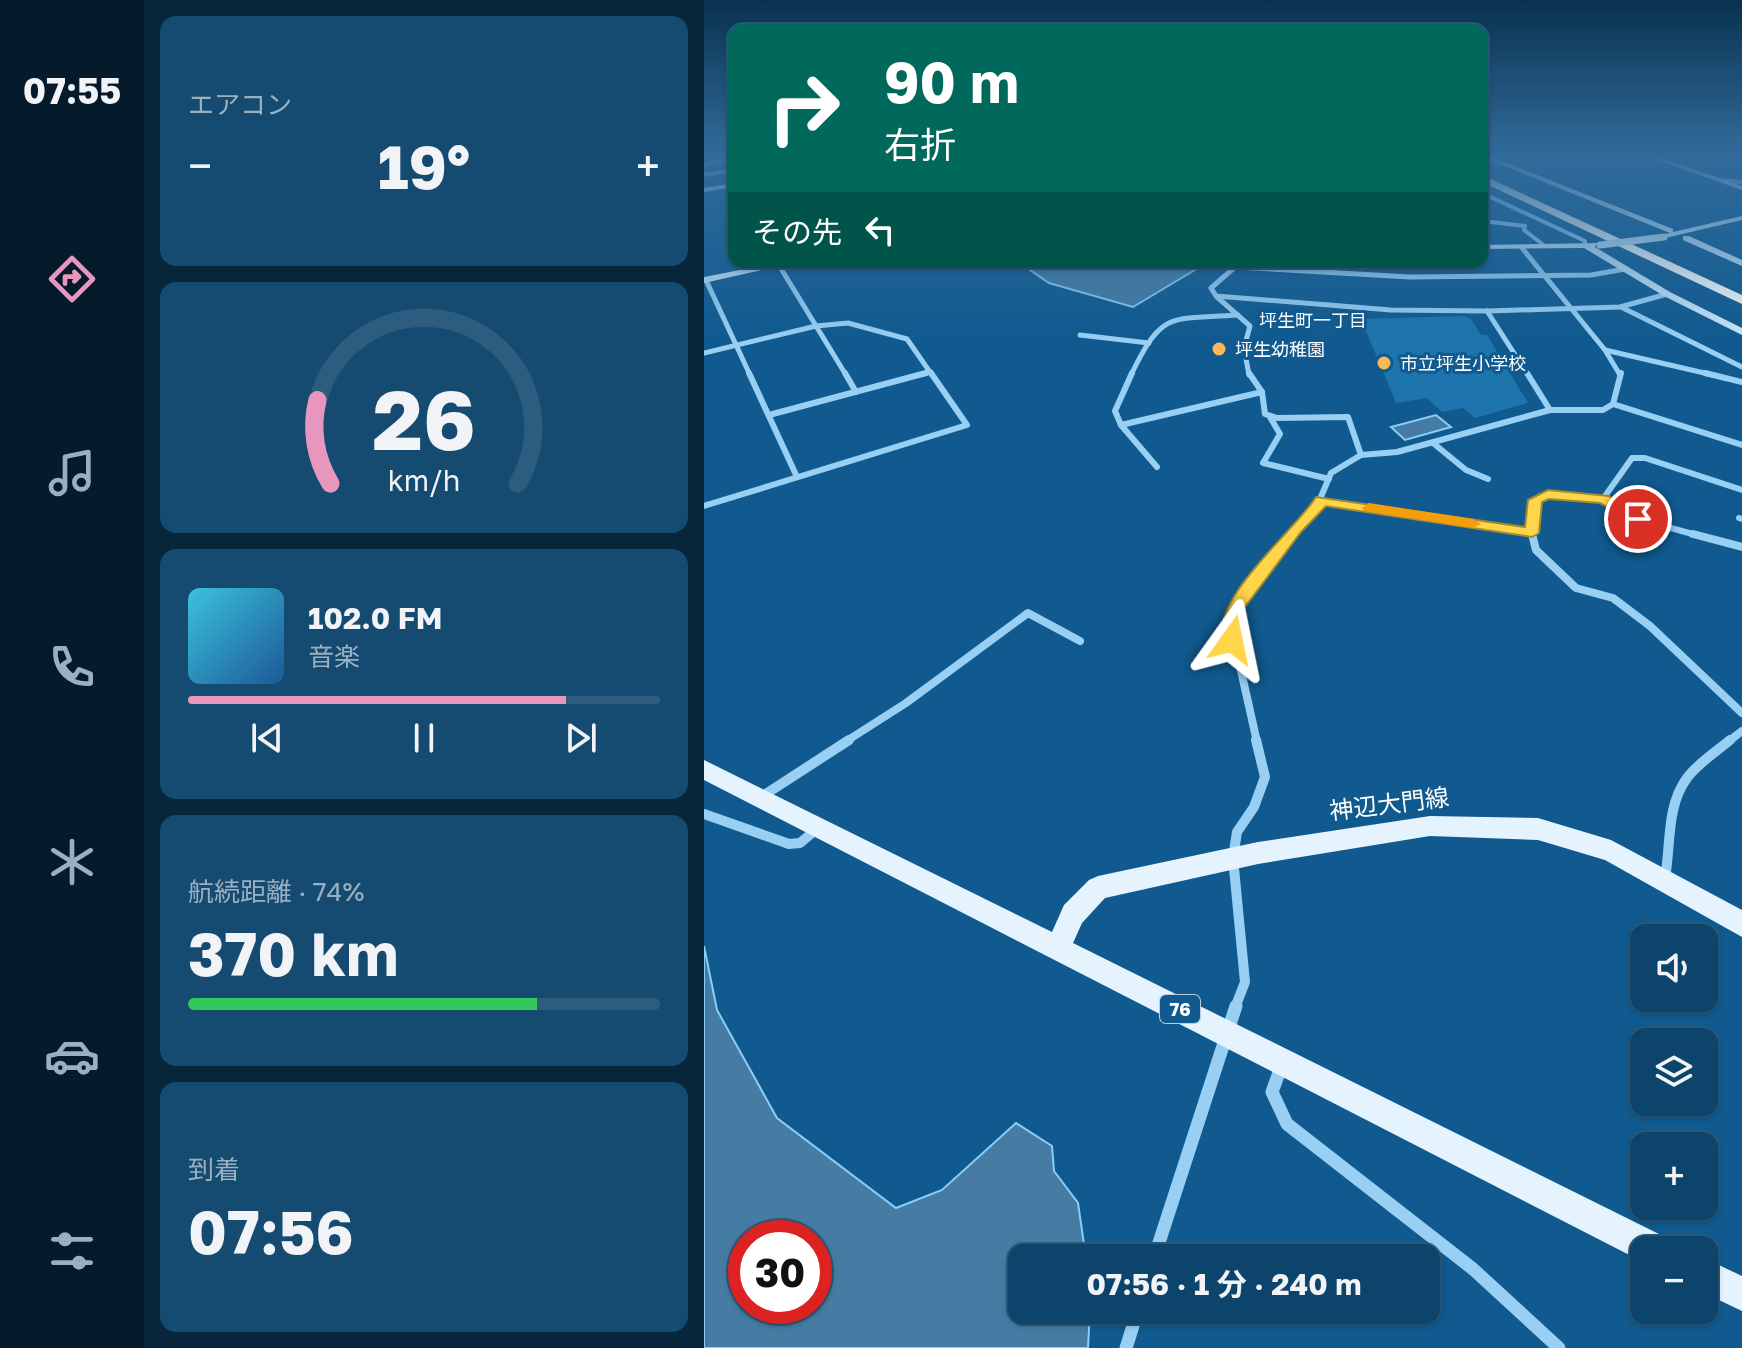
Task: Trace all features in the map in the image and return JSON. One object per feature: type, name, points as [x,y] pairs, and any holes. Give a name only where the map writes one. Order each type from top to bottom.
[{"type":"highway","points":[[1561,215],[1742,300]]},
{"type":"highway","points":[[1578,215],[1742,290]]},
{"type":"main road","name":"76","points":[[704,769],[1630,1237]]},
{"type":"main road","name":"神辺大門線","points":[[1058,947],[1073,914],[1098,888],[1233,858],[1430,826],[1538,829],[1592,845],[1611,851],[1742,924]]},
{"type":"main road","points":[[1718,1282],[1742,1294]]},
{"type":"street","points":[[1529,215],[1585,241],[1585,245],[1667,294],[1742,332]]},
{"type":"street","points":[[1622,215],[1667,234]]},
{"type":"street","points":[[1488,247],[1600,245],[1739,221]]},
{"type":"street","points":[[1488,222],[1525,226],[1524,230],[1545,246]]},
{"type":"street","points":[[1686,238],[1742,263]]},
{"type":"street","points":[[1158,1244],[1225,1032],[1245,982],[1233,858],[1237,832],[1254,807],[1265,777],[1231,626],[1237,605],[1296,529],[1315,511],[1331,473],[1361,455],[1397,452],[1550,410],[1603,410],[1613,404],[1621,372],[1521,247]]},
{"type":"street","points":[[760,268],[705,280],[797,477]]},
{"type":"street","points":[[780,268],[856,392]]},
{"type":"street","points":[[1234,268],[1211,288],[1250,326],[1244,348],[1250,379],[1262,392],[1265,414],[1280,434],[1263,463],[1329,479]]},
{"type":"street","points":[[1255,268],[1410,277],[1546,277],[1591,275],[1625,269]]},
{"type":"street","points":[[1296,270],[1302,268]]},
{"type":"street","points":[[1216,296],[1391,310],[1487,311],[1620,307],[1667,294]]},
{"type":"street","points":[[1620,307],[1742,367]]},
{"type":"street","points":[[1487,311],[1550,410]]},
{"type":"street","points":[[1157,467],[1121,425],[1115,411],[1149,343],[1159,325],[1169,320],[1238,315]]},
{"type":"street","points":[[704,353],[838,321],[907,339],[967,425],[704,506]]},
{"type":"street","points":[[1080,335],[1149,343]]},
{"type":"street","points":[[1605,350],[1742,382]]},
{"type":"street","points":[[769,415],[931,372]]},
{"type":"street","points":[[1121,425],[1262,392]]},
{"type":"street","points":[[1613,404],[1742,445]]},
{"type":"street","points":[[1270,417],[1348,417],[1361,455]]},
{"type":"street","points":[[1433,443],[1466,470],[1488,479]]},
{"type":"street","points":[[1603,499],[1632,458],[1645,458],[1742,490]]},
{"type":"street","points":[[1742,547],[1638,519],[1603,499],[1540,496],[1535,500],[1532,533],[1536,550],[1576,588],[1613,598],[1650,626],[1742,713]]},
{"type":"street","points":[[1321,500],[1532,533]]},
{"type":"street","points":[[761,798],[906,703],[1028,613],[1080,641]]},
{"type":"street","points":[[1664,882],[1671,852],[1674,812],[1685,780],[1742,731]]},
{"type":"street","points":[[704,814],[741,824],[784,844],[798,844],[818,827]]},
{"type":"street","points":[[1283,1061],[1272,1092],[1287,1124],[1473,1269],[1559,1348]]},
{"type":"street","points":[[1126,1348],[1134,1324]]},
{"type":"shaded area","points":[[1198,268],[1133,307],[1049,283],[1030,270]]},
{"type":"shaded area","points":[[1464,316],[1471,319],[1481,335],[1487,335],[1528,403],[1475,418],[1463,408],[1442,412],[1427,398],[1396,403],[1361,319]]},
{"type":"shaded area","points":[[1436,415],[1451,427],[1405,440],[1391,427]]},
{"type":"shaded area","points":[[704,946],[717,1010],[777,1118],[896,1208],[942,1190],[1016,1123],[1052,1146],[1054,1171],[1078,1203],[1084,1244],[1008,1244],[1008,1324],[1089,1324],[1088,1348],[704,1348]]},
{"type":"slow traffic","points":[[1369,508],[1473,524]]},
{"type":"place","name":"坪生幼稚園","points":[[1219,349]]},
{"type":"place","name":"市立坪生小学校","points":[[1384,363]]},
{"type":"district","name":"坪生町一丁目","points":[[1313,320]]},
{"type":"route","points":[[1232,640],[1231,626],[1237,605],[1321,500],[1532,533],[1535,500],[1540,496],[1603,499],[1638,519]]}]
